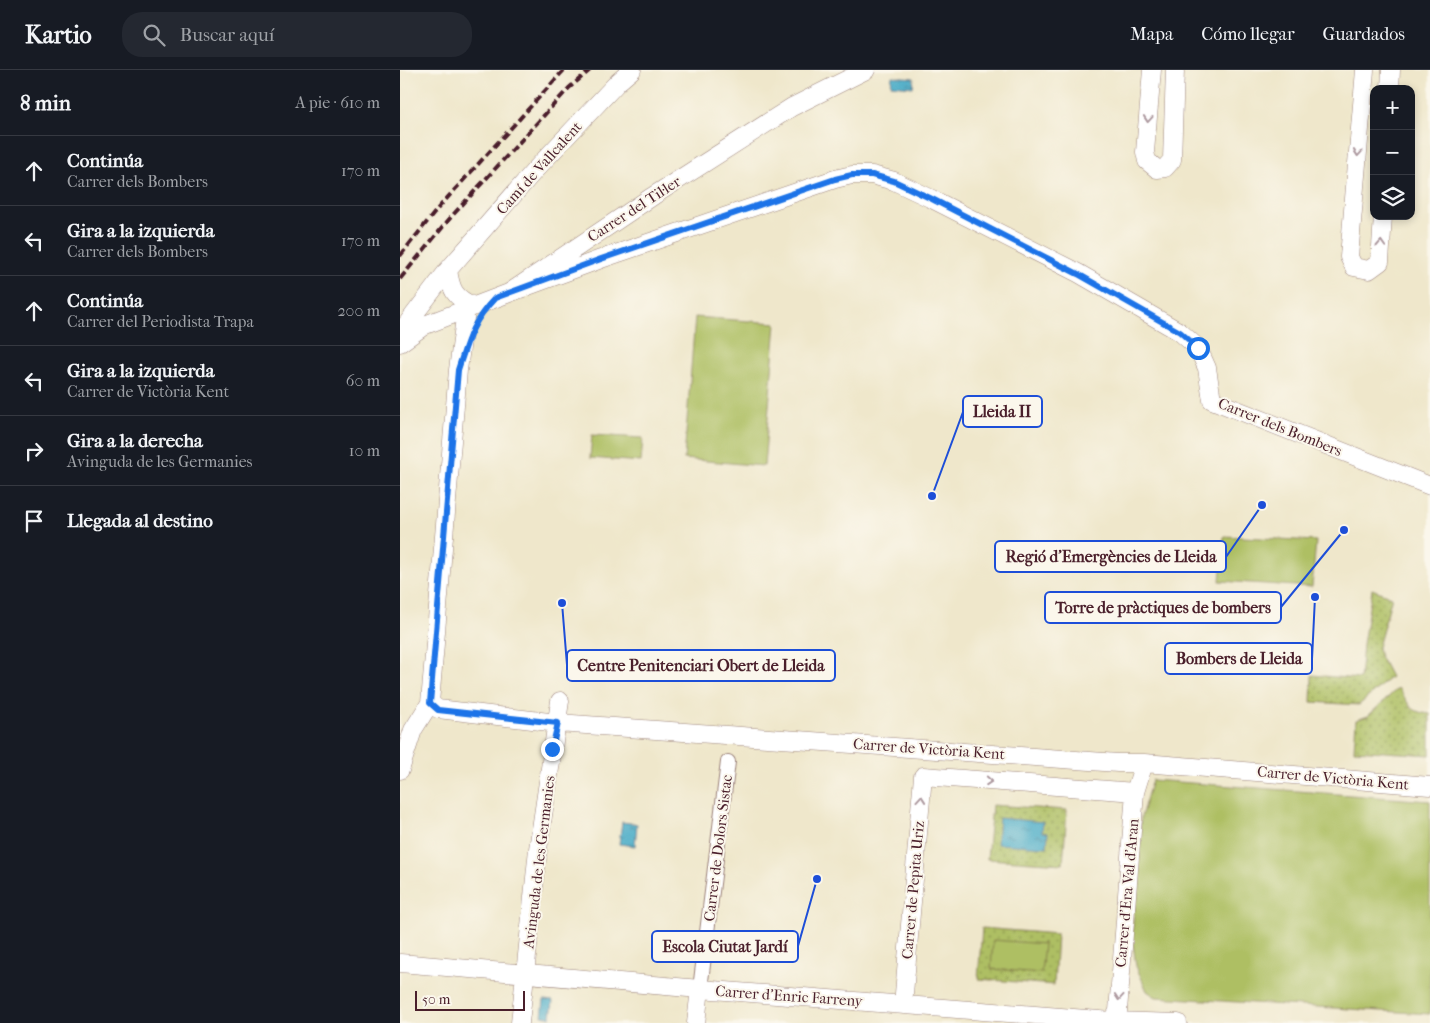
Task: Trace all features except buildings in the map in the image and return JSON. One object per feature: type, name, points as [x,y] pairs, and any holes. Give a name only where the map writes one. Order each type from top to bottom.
[{"type":"street","name":"Camí de Vallcalent","points":[[400,333],[448,270],[536,170],[618,82],[632,70]]},
{"type":"street","name":"Carrer del Til·ler","points":[[400,343],[417,330],[437,320],[502,296],[792,107],[866,70]]},
{"type":"street","points":[[1152,70],[1145,152],[1147,162],[1157,169],[1165,168],[1172,160],[1175,70]]},
{"type":"street","points":[[1365,70],[1349,257],[1354,267],[1370,270],[1380,262],[1383,220]]},
{"type":"street","points":[[1390,85],[1391,70]]},
{"type":"street","name":"Carrer dels Bombers","points":[[502,296],[601,259],[835,179],[852,175],[872,175],[894,181],[932,199],[1078,274],[1180,332],[1198,348],[1207,368],[1212,400],[1430,486]]},
{"type":"street","points":[[400,770],[413,730],[430,703],[458,370],[465,318],[469,308],[455,293],[450,282],[448,270]]},
{"type":"street","points":[[458,370],[470,331],[483,311],[502,296]]},
{"type":"street","points":[[437,320],[450,325],[454,332],[457,344],[458,370]]},
{"type":"street","name":"Avinguda de les Germanies","points":[[520,1023],[538,849],[560,701]]},
{"type":"street","name":"Carrer de Victòria Kent","points":[[430,703],[438,710],[558,723],[1144,763],[1430,786]]},
{"type":"street","name":"Carrer de Dolors Sistac","points":[[696,1023],[728,762]]},
{"type":"street","name":"Carrer d'Era Val d'Aran","points":[[1112,1022],[1118,1011],[1135,792],[1144,763]]},
{"type":"street","name":"Carrer de Victòria Kent","points":[[923,776],[1135,792]]},
{"type":"street","name":"Carrer de Pepita Uriz","points":[[903,1005],[923,776]]},
{"type":"street","name":"Carrer d'Enric Farreny","points":[[400,963],[1112,1022],[1178,1023]]},
{"type":"green space","points":[[695,317],[776,323],[764,466],[684,459]]},
{"type":"green space","points":[[592,435],[643,438],[641,462],[590,458]]},
{"type":"green space","points":[[1224,536],[1316,541],[1312,587],[1220,581]]},
{"type":"green space","points":[[1372,589],[1392,597],[1378,647],[1379,654],[1391,677],[1359,705],[1311,702],[1312,675],[1360,679],[1363,644]]},
{"type":"green space","points":[[1398,688],[1413,708],[1422,713],[1430,714],[1430,755],[1354,750],[1356,720],[1368,716]]},
{"type":"green space","points":[[1152,780],[1430,801],[1430,1014],[1156,997],[1147,991],[1136,966],[1132,936],[1141,817]]},
{"type":"green space","points":[[992,805],[1067,810],[1063,864],[987,859]]},
{"type":"green space","points":[[982,928],[1057,934],[1054,985],[978,979]]},
{"type":"green space","points":[[993,940],[1044,944],[1041,973],[991,969]]},
{"type":"water","points":[[892,76],[914,78],[913,87],[891,85]]},
{"type":"water","points":[[999,818],[1043,822],[1042,832],[1048,833],[1047,847],[997,844]]},
{"type":"water","points":[[622,822],[637,824],[635,846],[619,844]]},
{"type":"water","points":[[544,1000],[553,1001],[551,1017],[542,1016]]},
{"type":"railway","points":[[400,256],[439,207],[564,70]]},
{"type":"railway","points":[[400,279],[451,217],[569,88],[590,70]]},
{"type":"place","name":"Lleida II","points":[[932,496]]},
{"type":"place","name":"Regió d'Emergències de Lleida","points":[[1262,505]]},
{"type":"place","name":"Torre de pràctiques de bombers","points":[[1344,530]]},
{"type":"place","name":"Bombers de Lleida","points":[[1315,597]]},
{"type":"place","name":"Centre Penitenciari Obert de Lleida","points":[[562,603]]},
{"type":"place","name":"Escola Ciutat Jardí","points":[[817,879]]},
{"type":"route","points":[[552,749],[558,723],[438,710],[430,703],[458,370],[470,331],[483,311],[495,298],[601,259],[835,179],[852,175],[872,175],[894,181],[932,199],[1078,274],[1180,332],[1198,348]]}]
